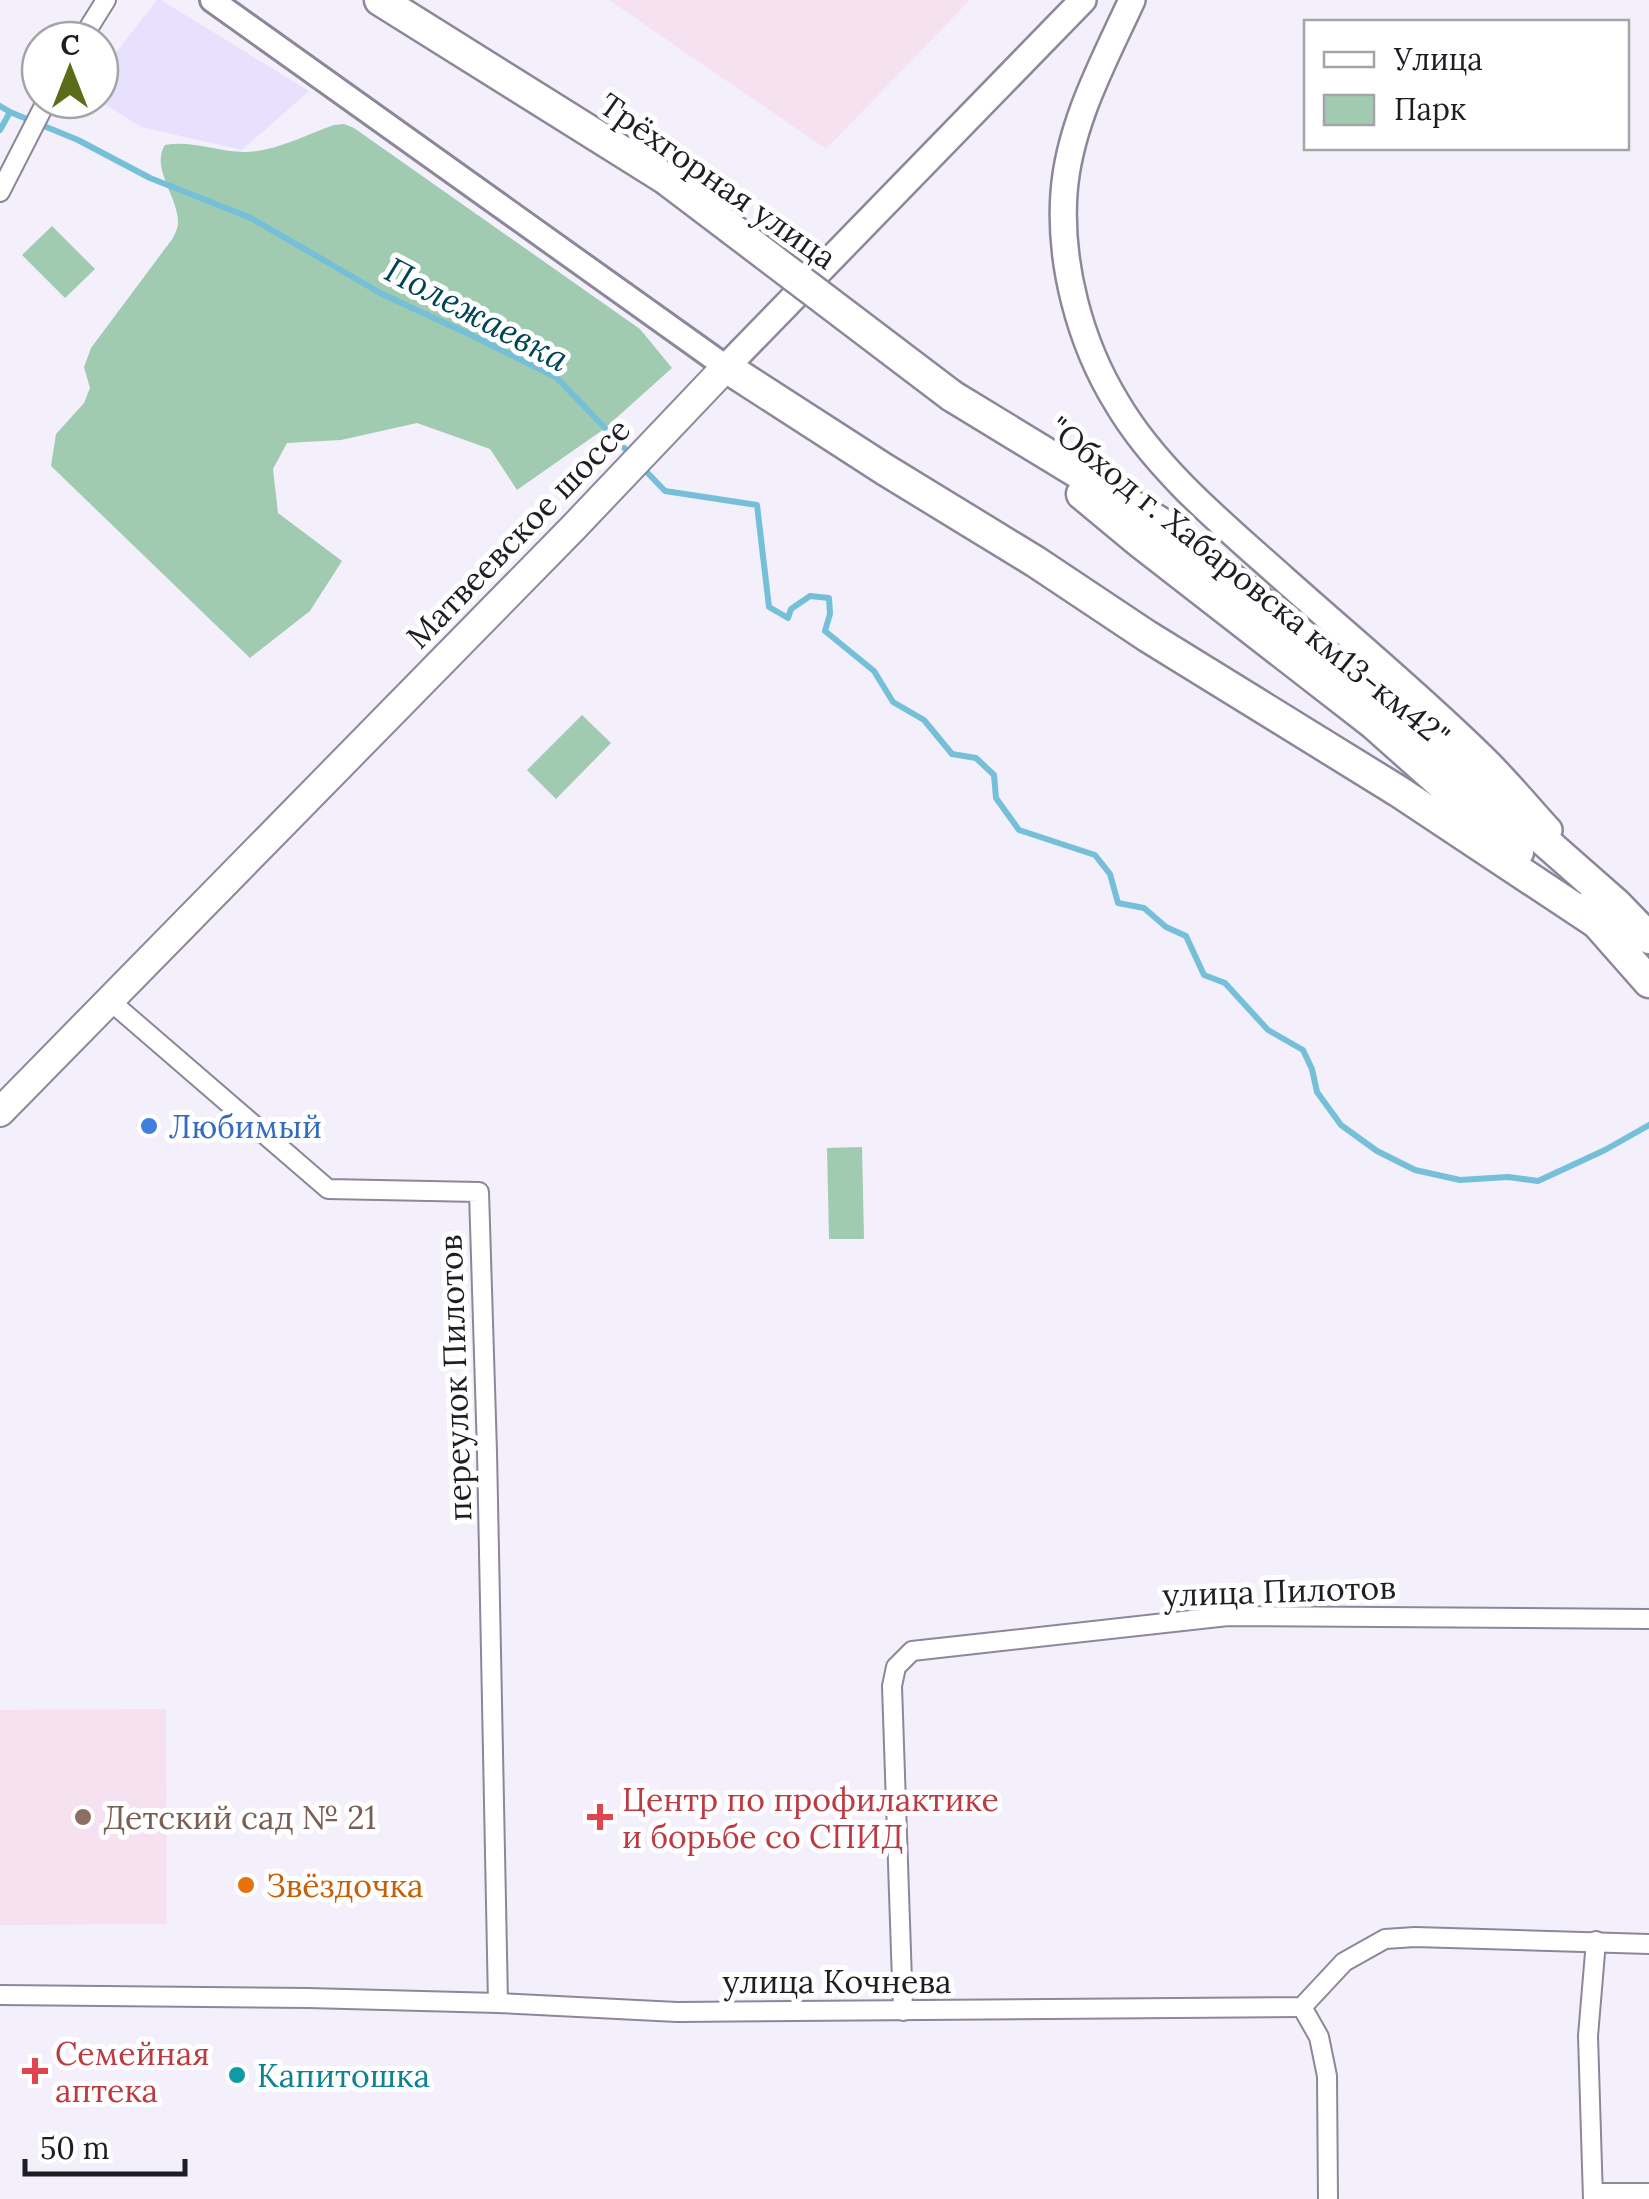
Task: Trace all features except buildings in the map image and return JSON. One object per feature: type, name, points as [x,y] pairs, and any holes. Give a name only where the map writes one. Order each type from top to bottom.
[{"type":"highway","name":"Трёхгорная улица","points":[[380,0],[666,179],[952,396],[1007,432]]},
{"type":"highway","points":[[726,366],[1147,636],[1398,792],[1607,914]]},
{"type":"highway","name":"\"Обход г. Хабаровска км13-км42\"","points":[[1007,432],[1158,522],[1383,699],[1607,914],[1649,938]]},
{"type":"highway","name":"\"Обход г. Хабаровска км13-км42\"","points":[[1607,914],[1649,982]]},
{"type":"main road","name":"Матвеевское шоссе","points":[[0,1112],[690,408],[726,366],[1083,0]]},
{"type":"main road","points":[[1132,0],[1072,142],[1064,194],[1066,250],[1076,313],[1093,360],[1118,406],[1154,454],[1214,516],[1483,758],[1607,914]]},
{"type":"street","points":[[212,0],[726,366]]},
{"type":"street","points":[[0,192],[36,120]]},
{"type":"street","name":"переулок Пилотов","points":[[109,1000],[328,1190],[479,1192],[498,2003]]},
{"type":"street","name":"улица Пилотов","points":[[903,2010],[892,1686],[896,1667],[912,1651],[1228,1616],[1649,1619]]},
{"type":"street","points":[[1328,2199],[1327,2076],[1319,2037],[1302,2007],[1344,1962],[1385,1939],[1415,1937],[1649,1944]]},
{"type":"street","points":[[1596,1941],[1588,2036],[1593,2196],[1649,2193]]},
{"type":"street","name":"улица Кочнева","points":[[0,1995],[308,1998],[676,2012],[1302,2007]]},
{"type":"shaded area","points":[[157,0],[161,0],[309,91],[242,150],[141,127],[120,114],[120,47]]},
{"type":"shaded area","points":[[609,0],[970,0],[826,149]]},
{"type":"shaded area","name":"Детский сад № 21","points":[[166,1709],[167,1924],[0,1925],[0,1710]]},
{"type":"green space","points":[[344,124],[640,329],[672,368],[604,429],[517,490],[490,449],[417,423],[341,440],[287,443],[273,469],[278,513],[342,561],[310,611],[250,658],[51,466],[56,434],[84,403],[90,388],[84,367],[91,348],[176,231],[177,213],[161,163],[165,145],[256,151]]},
{"type":"green space","points":[[52,226],[95,269],[65,298],[22,255]]},
{"type":"green space","points":[[582,715],[611,743],[556,799],[527,770]]},
{"type":"green space","points":[[862,1147],[864,1239],[829,1239],[827,1148]]},
{"type":"waterway","name":"Полежаевка","points":[[0,106],[78,140],[150,178],[251,218],[382,294],[556,377],[630,454]]},
{"type":"waterway","name":"Полежаевка","points":[[0,130],[10,112]]},
{"type":"waterway","name":"Полежаевка","points":[[642,467],[665,491],[757,505],[769,607],[788,618],[791,609],[810,596],[829,598],[825,631],[874,671],[893,702],[924,720],[952,754],[976,758],[994,775],[996,798],[1019,830],[1095,855],[1110,874],[1118,903],[1144,908],[1166,927],[1186,936],[1204,975],[1225,983],[1268,1030],[1303,1050],[1317,1092],[1341,1125],[1377,1151],[1415,1170],[1460,1180],[1508,1177],[1538,1181],[1649,1125]]},
{"type":"place","name":"Любимый","points":[[149,1126]]},
{"type":"place","name":"Детский сад № 21","points":[[83,1817]]},
{"type":"place","name":"Центр по профилактике и борьбе со СПИД","points":[[600,1817]]},
{"type":"place","name":"Звёздочка","points":[[246,1885]]},
{"type":"place","name":"Семейная аптека","points":[[35,2071]]},
{"type":"place","name":"Капитошка","points":[[237,2075]]}]
